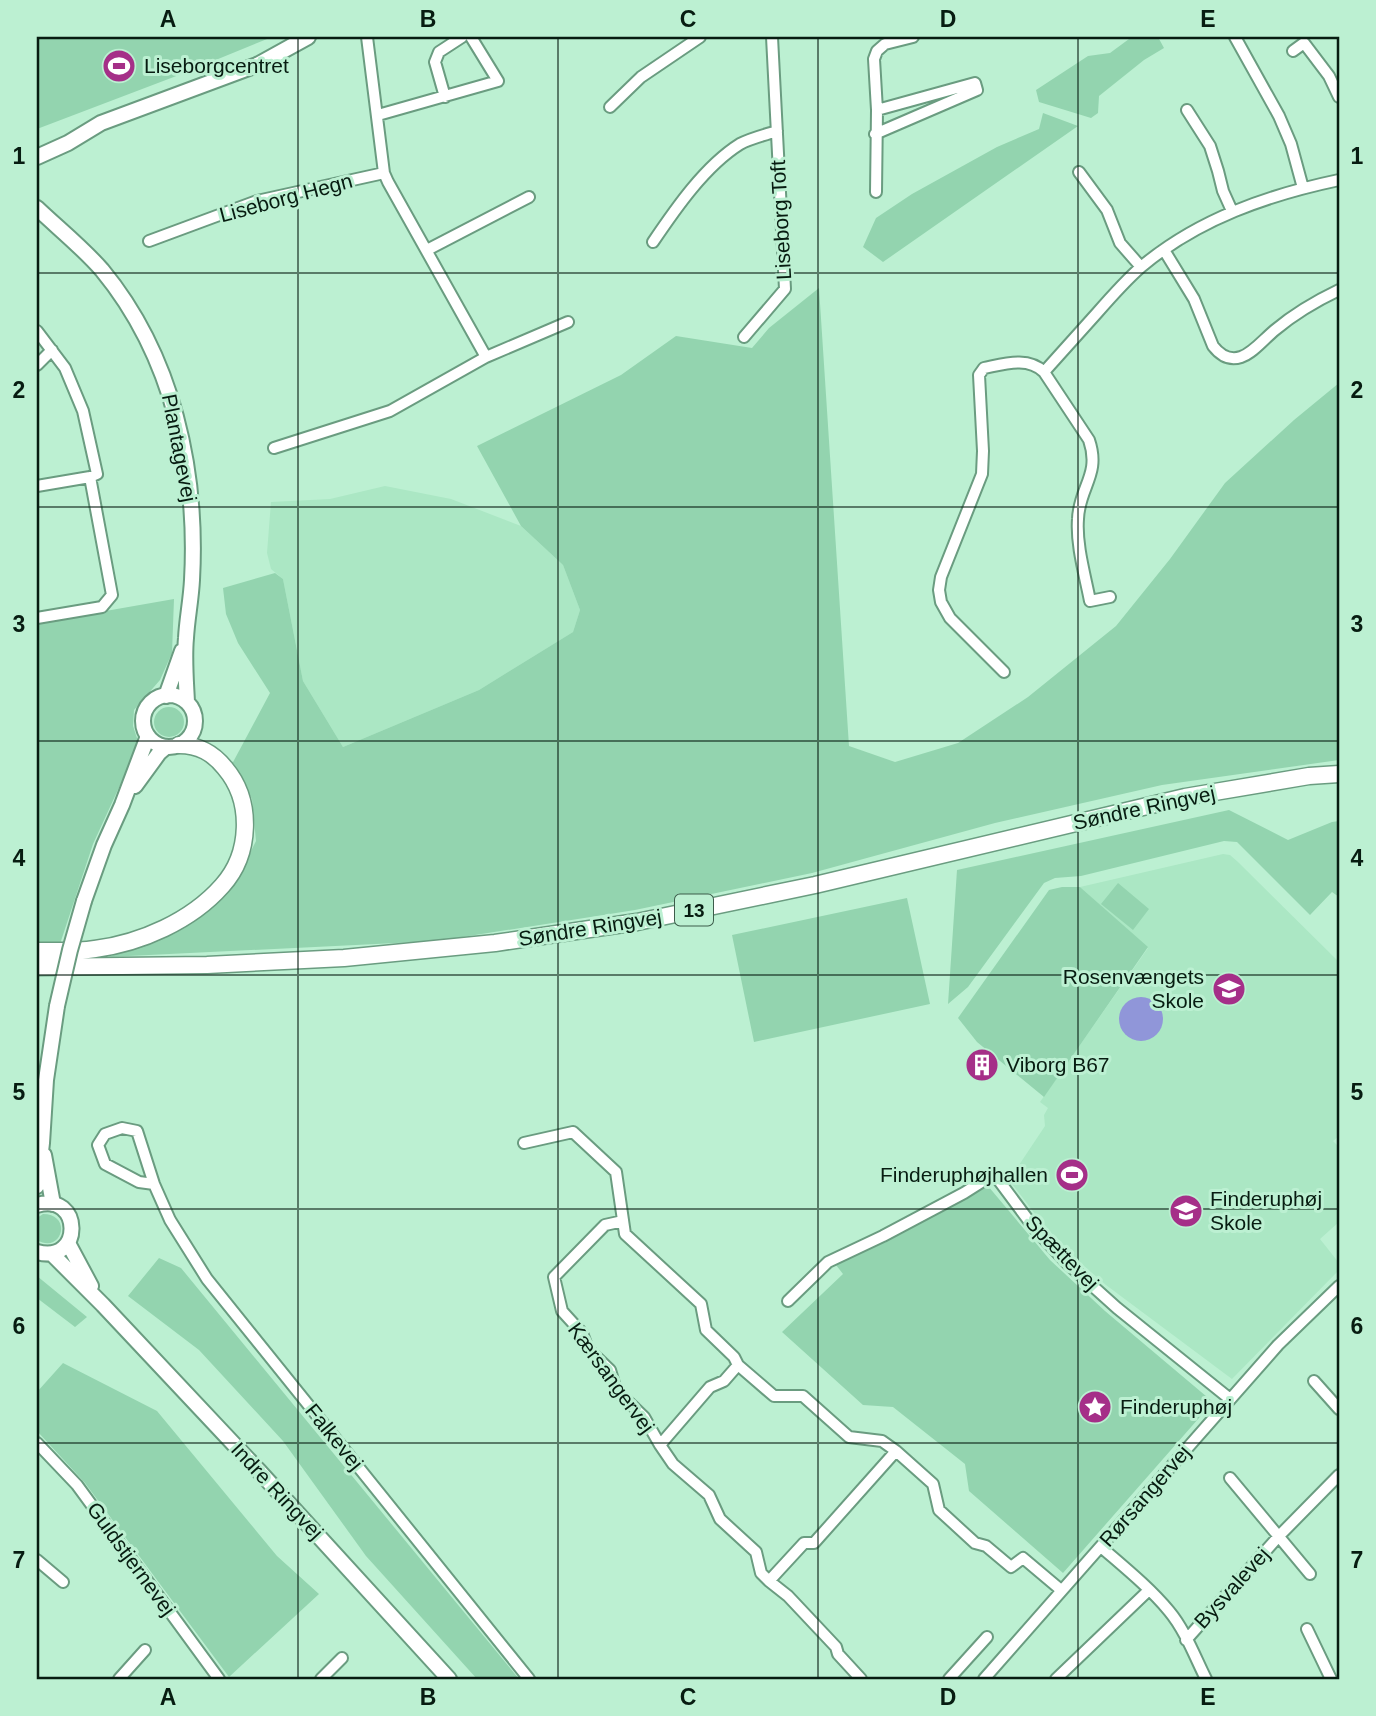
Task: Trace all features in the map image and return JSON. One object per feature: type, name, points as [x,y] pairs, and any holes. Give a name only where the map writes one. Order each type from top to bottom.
[{"type":"main road","points":[[37,951],[94,949],[148,935],[167,927],[197,908],[217,892],[231,874],[242,850],[245,823],[236,784],[213,756],[192,745],[173,746]]},
{"type":"main road","name":"Søndre Ringvej","points":[[37,967],[207,965],[344,958],[495,943],[611,926],[815,885],[1185,797],[1309,776],[1339,774]]},
{"type":"street","points":[[37,157],[100,123],[257,65],[308,37]]},
{"type":"street","points":[[368,37],[384,173],[486,357]]},
{"type":"street","points":[[445,97],[435,62],[439,52],[462,37]]},
{"type":"street","points":[[379,115],[498,81],[471,37]]},
{"type":"street","points":[[610,107],[641,77],[700,37]]},
{"type":"street","name":"Liseborg Toft","points":[[744,337],[785,289],[772,37]]},
{"type":"street","points":[[876,192],[877,110],[874,59],[877,51],[885,44],[914,37]]},
{"type":"street","points":[[1235,37],[1279,116],[1291,144],[1303,187]]},
{"type":"street","points":[[1293,51],[1304,43],[1329,76],[1339,97]]},
{"type":"street","points":[[876,134],[977,90],[975,83],[877,110]]},
{"type":"street","points":[[1187,110],[1210,146],[1223,191],[1232,211]]},
{"type":"street","name":"Liseborg Toft","points":[[653,242],[682,200],[720,159],[742,143],[776,131]]},
{"type":"street","points":[[37,167],[68,142]]},
{"type":"street","points":[[1079,172],[1107,210],[1120,243],[1141,267]]},
{"type":"street","name":"Liseborg Hegn","points":[[149,241],[257,201],[384,173]]},
{"type":"street","points":[[1044,372],[1120,288],[1141,267],[1164,250],[1232,211],[1303,187],[1339,180]]},
{"type":"street","points":[[427,250],[529,197]]},
{"type":"street","name":"Plantagevej","points":[[37,208],[101,269],[121,296],[141,327],[173,403],[192,510],[192,580],[186,641],[187,702]]},
{"type":"street","name":"Plantagevej","points":[[37,220],[74,243]]},
{"type":"street","points":[[1164,250],[1194,299],[1213,346],[1225,357],[1233,359],[1242,357],[1276,328],[1314,302],[1339,290]]},
{"type":"street","points":[[274,448],[390,411],[486,357],[568,322]]},
{"type":"street","points":[[37,331],[65,368],[83,411],[97,474],[37,486]]},
{"type":"street","points":[[37,365],[52,350]]},
{"type":"street","points":[[1004,672],[950,618],[941,602],[939,590],[941,577],[982,474],[979,375],[984,368],[1025,362],[1037,365],[1089,440],[1094,464],[1081,499],[1077,530],[1090,601],[1110,597]]},
{"type":"street","points":[[37,618],[102,607],[111,594],[90,477]]},
{"type":"street","name":"Plantagevej","points":[[166,696],[186,641]]},
{"type":"street","points":[[122,805],[159,753],[184,742],[192,734],[195,723],[187,702],[166,696],[154,700],[146,710],[143,723],[148,736],[156,743],[173,746]]},
{"type":"street","points":[[37,1186],[46,1080],[57,1006],[70,950],[104,845],[148,736]]},
{"type":"street","name":"Falkevej","points":[[154,1184],[139,1182],[105,1164],[98,1145],[105,1134],[122,1128],[137,1131],[154,1184],[170,1220],[207,1279],[529,1679]]},
{"type":"street","points":[[524,1143],[573,1132],[616,1172],[625,1234],[701,1304],[706,1330],[734,1357],[738,1365],[774,1396],[803,1396],[849,1437],[882,1441],[933,1484],[939,1510],[975,1543],[986,1546],[1011,1567],[1023,1558],[1061,1590]]},
{"type":"street","points":[[42,1143],[53,1204]]},
{"type":"street","name":"Spættevej","points":[[788,1301],[828,1262],[906,1224],[993,1174],[1035,1229],[1067,1263],[1117,1308],[1230,1399]]},
{"type":"street","points":[[37,1205],[53,1204],[64,1210],[71,1220],[72,1232],[68,1243],[63,1248],[44,1253]]},
{"type":"street","name":"Kærsangervej","points":[[623,1221],[605,1225],[554,1276],[562,1311],[582,1333],[588,1349],[610,1370],[616,1390],[644,1417],[673,1464],[709,1495],[720,1519],[756,1552],[761,1573],[788,1595],[836,1647],[838,1654],[861,1679]]},
{"type":"street","name":"Indre Ringvej","points":[[68,1243],[103,1305]]},
{"type":"street","name":"Indre Ringvej","points":[[44,1253],[103,1305],[278,1490],[449,1679]]},
{"type":"street","name":"Rørsangervej","points":[[984,1679],[1278,1345],[1339,1286]]},
{"type":"street","name":"Kærsangervej","points":[[660,1446],[710,1387],[724,1381],[738,1365]]},
{"type":"street","points":[[1314,1381],[1339,1409]]},
{"type":"street","name":"Guldstjernevej","points":[[39,1449],[77,1485],[219,1679]]},
{"type":"street","points":[[769,1581],[804,1543],[814,1543],[896,1451]]},
{"type":"street","name":"Bysvalevej","points":[[1186,1640],[1278,1537],[1339,1475]]},
{"type":"street","name":"Bysvalevej","points":[[1230,1478],[1310,1574]]},
{"type":"street","points":[[1101,1546],[1171,1613],[1206,1679]]},
{"type":"street","points":[[37,1560],[63,1582]]},
{"type":"street","points":[[1056,1679],[1149,1590]]},
{"type":"street","points":[[1307,1629],[1331,1679]]},
{"type":"street","points":[[949,1679],[987,1637]]},
{"type":"street","points":[[119,1679],[145,1650]]},
{"type":"street","points":[[321,1679],[342,1658]]},
{"type":"shaded area","name":"Liseborgcentret","points":[[37,37],[272,37],[37,129]]},
{"type":"shaded area","points":[[1158,37],[1164,48],[1144,60],[1099,96],[1098,113],[1091,118],[1039,102],[1036,90],[1088,56],[1110,53],[1129,39]]},
{"type":"shaded area","points":[[1043,113],[1078,126],[883,262],[863,247],[876,218],[912,194],[997,147],[1039,129]]},
{"type":"shaded area","points":[[819,288],[849,746],[895,762],[958,743],[1028,697],[1116,626],[1170,559],[1225,483],[1339,383],[1339,760],[1162,785],[995,823],[812,873],[635,910],[437,941],[108,957],[165,935],[236,881],[256,841],[252,799],[232,764],[270,693],[238,643],[226,614],[223,588],[275,573],[283,579],[303,681],[343,747],[479,690],[573,632],[580,610],[563,565],[521,526],[477,446],[621,375],[676,336],[752,348],[769,328]]},
{"type":"shaded area","points":[[385,486],[451,499],[521,526],[563,565],[580,610],[573,632],[479,690],[343,747],[303,681],[283,579],[271,569],[267,553],[271,502],[330,499]]},
{"type":"shaded area","points":[[174,599],[172,653],[160,680],[134,710],[133,726],[139,744],[93,844],[60,944],[37,944],[37,623]]},
{"type":"shaded area","points":[[169,707],[180,711],[184,722],[180,733],[169,737],[158,733],[154,722],[158,711]]},
{"type":"shaded area","points":[[1229,810],[1288,840],[1339,821],[1339,897],[1332,892],[1310,915],[1237,842],[1224,841],[1081,876],[1055,878],[1044,883],[968,987],[948,1004],[957,870]]},
{"type":"shaded area","points":[[1223,854],[1230,855],[1238,862],[1339,962],[1339,1136],[1333,1141],[1339,1147],[1339,1222],[1320,1239],[1339,1263],[1339,1270],[1232,1379],[1106,1285],[1076,1259],[1042,1223],[1009,1180],[1045,1126],[1044,1115],[1048,1108],[1040,1102],[1148,948],[1080,887]]},
{"type":"shaded area","points":[[1118,883],[1149,909],[1133,930],[1101,904]]},
{"type":"shaded area","points":[[1080,887],[1148,947],[1044,1097],[977,1042],[958,1018],[1049,890]]},
{"type":"shaded area","points":[[907,898],[930,1004],[754,1042],[732,935]]},
{"type":"shaded area","points":[[988,1186],[1050,1260],[1105,1311],[1213,1402],[1063,1573],[969,1491],[965,1464],[893,1407],[863,1405],[782,1332],[843,1274],[836,1265]]},
{"type":"shaded area","points":[[43,1214],[58,1220],[61,1226],[61,1233],[53,1242],[37,1240],[37,1218]]},
{"type":"shaded area","points":[[159,1258],[181,1268],[519,1679],[477,1679],[366,1556],[283,1441],[199,1350],[128,1296]]},
{"type":"shaded area","points":[[37,1276],[87,1317],[75,1327],[37,1298]]},
{"type":"shaded area","points":[[63,1363],[157,1411],[277,1556],[319,1594],[229,1677],[85,1483],[37,1431],[37,1392]]},
{"type":"water","points":[[1141,997],[1157,1003],[1163,1019],[1157,1035],[1141,1041],[1125,1035],[1119,1019],[1125,1003]]},
{"type":"place","name":"Liseborgcentret","points":[[119,66]]},
{"type":"place","name":"Rosenvængets Skole","points":[[1229,989]]},
{"type":"place","name":"Viborg B67","points":[[982,1065]]},
{"type":"place","name":"Finderuphøjhallen","points":[[1072,1175]]},
{"type":"place","name":"Finderuphøj Skole","points":[[1186,1211]]},
{"type":"place","name":"Finderuphøj","points":[[1095,1407]]}]
